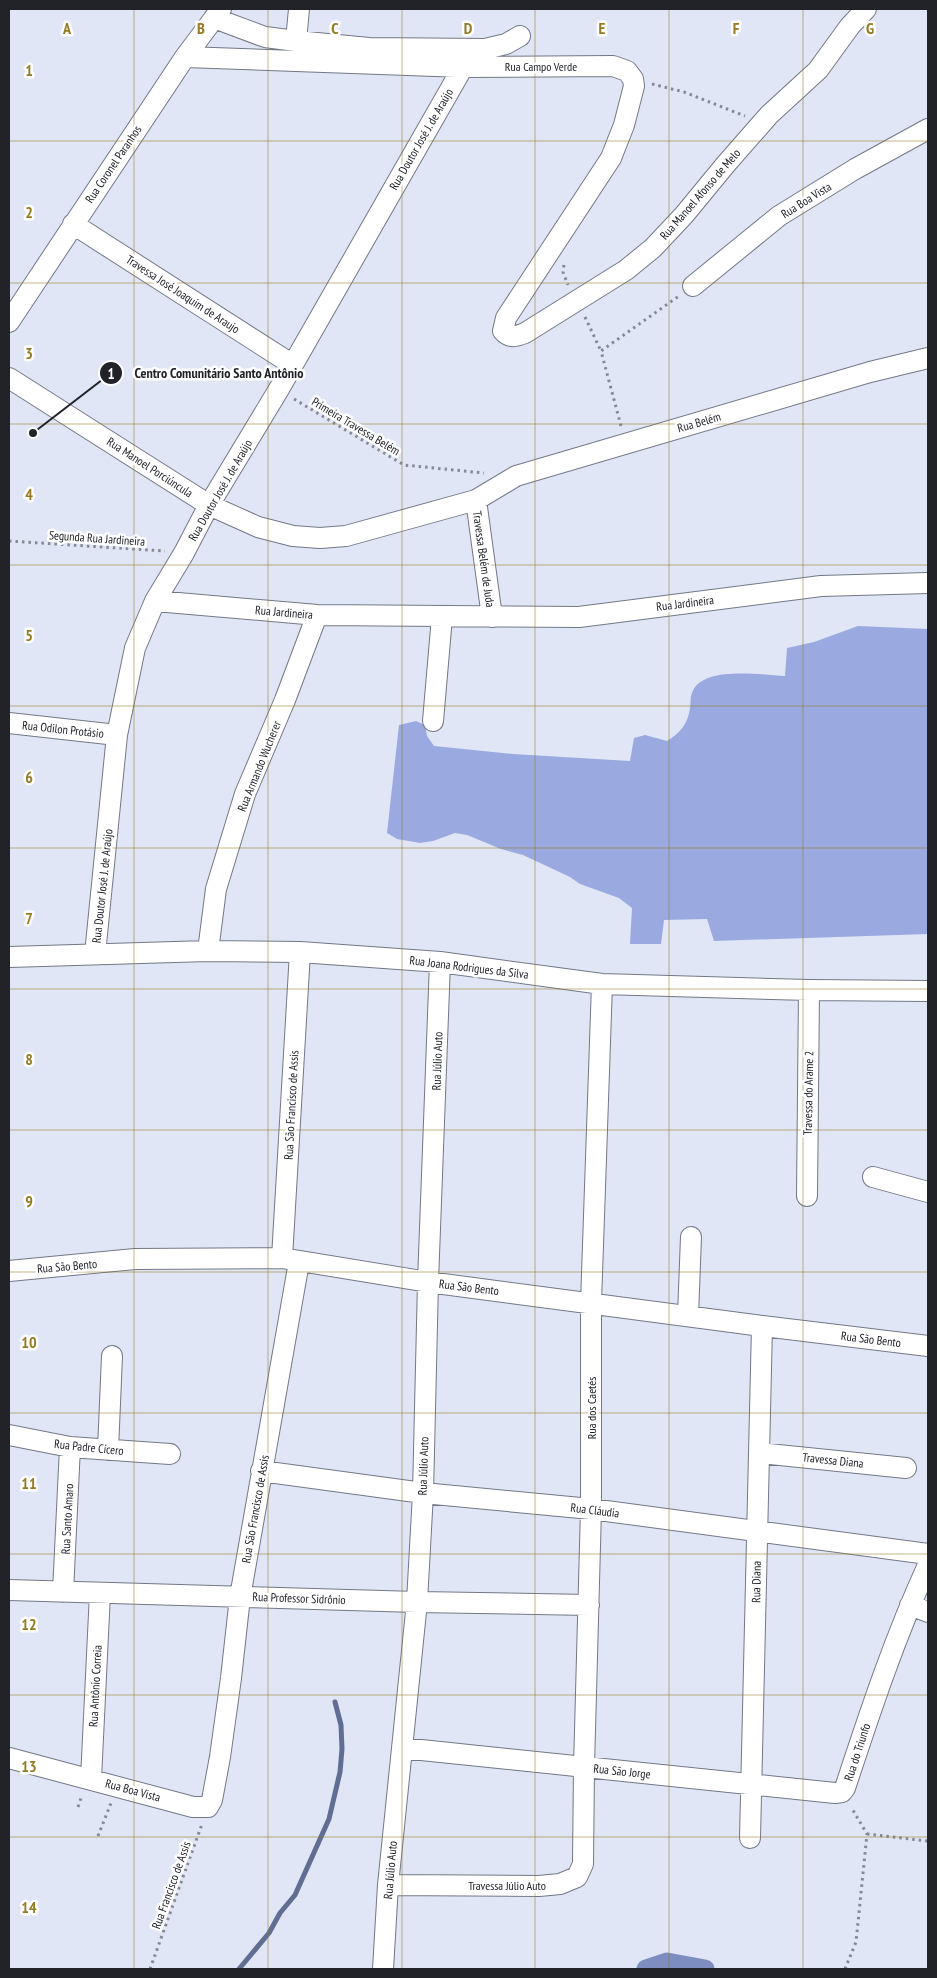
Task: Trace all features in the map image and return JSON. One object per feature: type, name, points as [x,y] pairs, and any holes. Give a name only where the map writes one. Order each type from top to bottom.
[{"type":"street","points":[[296,41],[300,9]]},
{"type":"street","name":"Rua Manoel Afonso de Melo","points":[[633,79],[633,96],[611,158],[503,325],[503,331],[512,337],[525,333],[626,270],[653,248],[684,215],[762,122],[818,70],[850,26],[866,9]]},
{"type":"street","points":[[217,13],[265,37],[369,48],[485,49],[506,44],[520,36]]},
{"type":"street","name":"Rua Coronel Paranhos","points":[[9,322],[185,57],[217,13]]},
{"type":"street","name":"Rua Campo Verde","points":[[185,57],[463,66],[613,66],[623,68],[633,79]]},
{"type":"street","name":"Rua Doutor José J. de Araújo","points":[[95,954],[117,735],[135,648],[155,601],[184,553],[209,505],[279,389],[463,66]]},
{"type":"street","name":"Rua Boa Vista","points":[[693,286],[779,216],[928,129]]},
{"type":"street","name":"Travessa José Joaquim de Araujo","points":[[73,224],[293,364]]},
{"type":"street","name":"Rua Belém","points":[[476,500],[516,476],[870,372],[928,358]]},
{"type":"street","name":"Rua Manoel Porciúncula","points":[[9,378],[209,505],[258,527],[293,536],[320,538],[346,536],[476,500]]},
{"type":"street","name":"Travessa Belém de Juda","points":[[476,500],[492,617]]},
{"type":"street","name":"Rua Jardineira","points":[[155,601],[317,614],[579,617],[821,586],[928,583]]},
{"type":"street","name":"Rua Armando Wucherer","points":[[208,951],[216,888],[245,794],[285,700],[317,614]]},
{"type":"street","points":[[433,721],[442,616]]},
{"type":"street","name":"Rua Odilon Protásio","points":[[9,723],[117,735]]},
{"type":"street","name":"Rua Joana Rodrigues da Silva","points":[[9,957],[208,951],[300,952],[440,962],[602,984],[928,992]]},
{"type":"street","name":"Rua São Francisco de Assis","points":[[208,1807],[212,1800],[220,1757],[232,1678],[240,1597],[261,1471],[291,1260],[300,952]]},
{"type":"street","name":"Rua Júlio Auto","points":[[383,1969],[388,1884],[417,1602],[423,1493],[428,1282],[440,962]]},
{"type":"street","name":"Rua dos Caetés","points":[[583,1832],[591,1509],[591,1303],[602,984]]},
{"type":"street","name":"Travessa do Arame 2","points":[[807,1196],[809,990]]},
{"type":"street","points":[[873,1177],[928,1192]]},
{"type":"street","points":[[688,1316],[691,1237]]},
{"type":"street","name":"Rua São Bento","points":[[9,1271],[135,1260],[291,1260],[428,1282],[928,1346]]},
{"type":"street","name":"Rua Diana","points":[[750,1838],[762,1326]]},
{"type":"street","points":[[108,1450],[112,1356]]},
{"type":"street","name":"Rua Padre Cícero","points":[[9,1435],[70,1447],[170,1454]]},
{"type":"street","name":"Rua Santo Amaro","points":[[63,1592],[70,1447]]},
{"type":"street","name":"Travessa Diana","points":[[760,1452],[906,1468]]},
{"type":"street","name":"Rua Cláudia","points":[[261,1471],[423,1493],[591,1509],[928,1554]]},
{"type":"street","name":"Rua do Triunfo","points":[[842,1792],[845,1788],[877,1692],[919,1609],[928,1565]]},
{"type":"street","name":"Rua Professor Sidrônio","points":[[9,1590],[417,1602],[589,1604]]},
{"type":"street","name":"Rua Antônio Correia","points":[[90,1778],[100,1593]]},
{"type":"street","name":"Rua São Jorge","points":[[402,1748],[842,1792]]},
{"type":"street","name":"Rua Boa Vista","points":[[9,1758],[90,1778],[193,1807],[208,1807]]},
{"type":"street","name":"Travessa Júlio Auto","points":[[388,1884],[539,1886],[560,1884],[577,1877],[580,1872],[583,1864],[583,1832]]},
{"type":"path","points":[[633,79],[684,92],[762,122]]},
{"type":"path","points":[[601,351],[693,286]]},
{"type":"path","points":[[586,319],[601,351],[626,444]]},
{"type":"path","name":"Primeira Travessa Belém","points":[[279,389],[404,465],[488,473]]},
{"type":"path","name":"Segunda Rua Jardineira","points":[[9,541],[184,553]]},
{"type":"path","points":[[98,1836],[118,1786]]},
{"type":"path","name":"Rua do Triunfo","points":[[842,1792],[867,1834]]},
{"type":"path","name":"Rua Francisco de Assis","points":[[150,1969],[208,1807]]},
{"type":"path","points":[[845,1969],[856,1942],[867,1834],[928,1841]]},
{"type":"shaded area","points":[[858,626],[928,629],[928,934],[714,941],[707,919],[664,920],[661,944],[630,944],[632,908],[619,898],[580,884],[570,877],[523,855],[501,849],[467,835],[455,833],[433,841],[420,843],[397,839],[387,833],[399,725],[416,721],[425,725],[427,736],[434,746],[513,754],[630,761],[634,738],[645,735],[667,741],[676,735],[687,719],[692,693],[698,684],[707,678],[733,674],[785,676],[787,648],[814,642]]},
{"type":"waterway","points":[[239,1969],[269,1933],[280,1913],[295,1895],[329,1819],[340,1772],[342,1749],[341,1725],[335,1702]]},
{"type":"waterway","points":[[646,1969],[667,1962],[705,1969]]},
{"type":"place","name":"Centro Comunitário Santo Antônio","points":[[33,433]]}]
